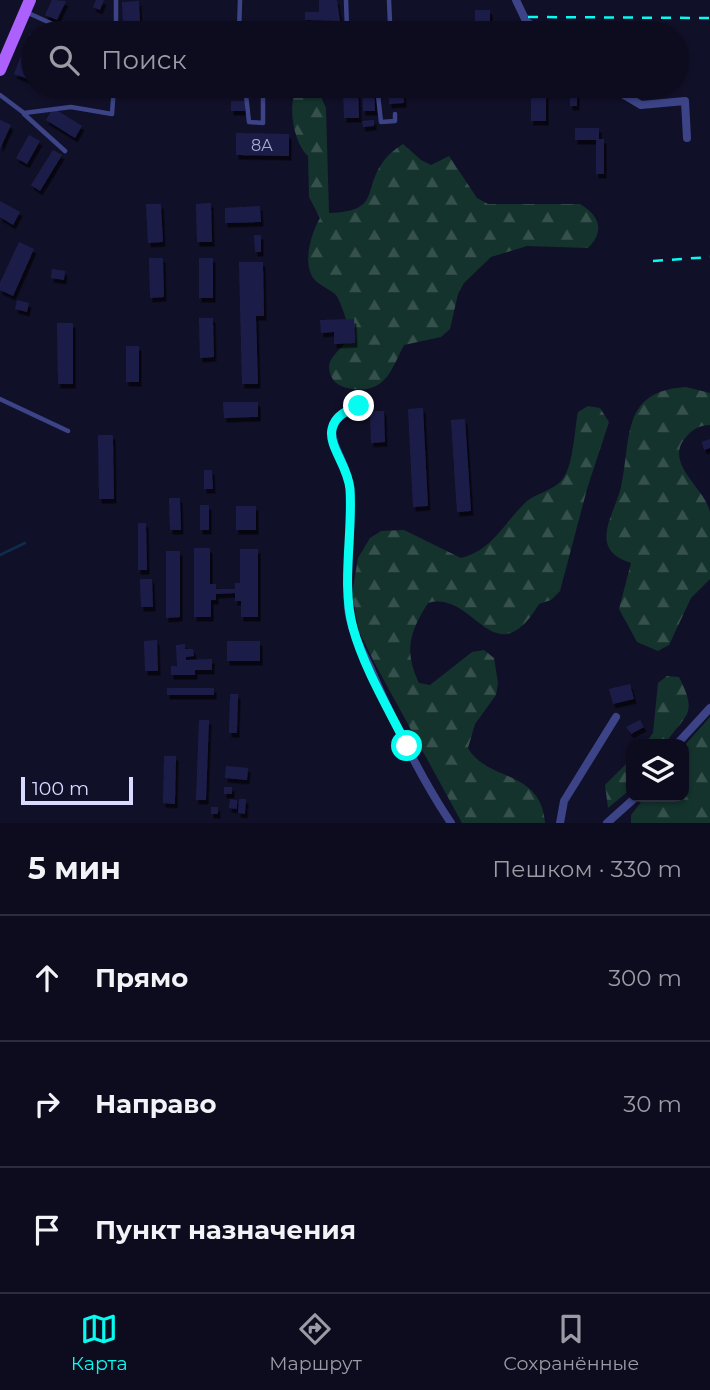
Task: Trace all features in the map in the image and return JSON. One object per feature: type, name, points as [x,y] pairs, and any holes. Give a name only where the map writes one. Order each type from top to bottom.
[{"type":"main road","points":[[0,70],[21,22]]},
{"type":"street","points":[[516,0],[526,21]]},
{"type":"street","points":[[629,98],[641,105],[685,101],[687,138]]},
{"type":"street","points":[[359,406],[342,412],[332,428],[332,444],[344,459],[350,485],[348,608],[354,632],[386,703],[428,788],[452,823]]},
{"type":"street","points":[[682,739],[710,708]]},
{"type":"street","points":[[560,823],[564,801],[616,717]]},
{"type":"street","points":[[607,823],[630,802]]},
{"type":"lane","points":[[116,0],[116,21]]},
{"type":"lane","points":[[239,21],[240,0]]},
{"type":"lane","points":[[346,0],[347,21]]},
{"type":"lane","points":[[389,0],[390,21]]},
{"type":"lane","points":[[28,6],[52,21]]},
{"type":"lane","points":[[0,95],[65,151]]},
{"type":"lane","points":[[24,113],[71,107],[112,114],[113,98]]},
{"type":"lane","points":[[246,98],[249,122],[263,123],[263,98]]},
{"type":"lane","points":[[378,98],[381,122],[396,121],[395,114]]},
{"type":"lane","points":[[0,399],[68,431]]},
{"type":"green space","points":[[294,98],[321,98],[326,108],[329,213],[357,208],[364,203],[378,169],[388,156],[403,144],[431,165],[449,156],[477,198],[488,204],[580,204],[596,219],[597,236],[588,248],[527,246],[491,257],[464,283],[458,294],[450,329],[441,337],[404,345],[386,378],[373,387],[353,389],[340,386],[331,376],[329,368],[330,361],[347,340],[348,325],[336,295],[319,284],[310,273],[308,257],[311,240],[320,218],[309,197],[308,156],[295,132]]},
{"type":"green space","points":[[686,387],[710,393],[710,425],[694,429],[689,434],[680,446],[679,456],[682,466],[710,513],[710,579],[691,598],[669,645],[658,651],[637,642],[619,609],[631,563],[618,557],[610,549],[607,531],[621,487],[629,435],[639,407],[650,397],[665,390]]},
{"type":"green space","points":[[588,406],[600,408],[609,422],[587,489],[560,591],[551,600],[539,604],[523,625],[509,634],[496,633],[444,602],[428,603],[413,633],[411,661],[419,683],[430,685],[472,652],[484,650],[494,658],[498,683],[496,695],[475,724],[468,748],[487,766],[534,793],[545,823],[462,823],[359,631],[352,594],[358,558],[370,538],[381,531],[404,530],[461,558],[481,549],[490,543],[525,503],[562,480],[571,457],[578,412]]},
{"type":"green space","points":[[667,676],[679,677],[688,700],[687,714],[669,739],[649,739],[653,733],[658,683]]},
{"type":"green space","points":[[710,717],[710,823],[631,823],[631,815],[641,802],[689,802],[689,740]]},
{"type":"green space","points":[[626,764],[626,793],[608,808],[605,785]]},
{"type":"building","points":[[52,0],[66,1],[57,20],[45,15]]},
{"type":"building","points":[[96,0],[104,0],[100,10],[93,7]]},
{"type":"building","points":[[319,0],[337,0],[340,21],[305,20],[305,12],[319,12]]},
{"type":"building","points":[[139,1],[140,21],[123,21],[122,2]]},
{"type":"building","points":[[475,10],[490,10],[490,21],[475,21]]},
{"type":"building","points":[[21,56],[21,77],[14,74]]},
{"type":"building","points":[[343,98],[358,98],[359,118],[344,118]]},
{"type":"building","points":[[362,98],[374,98],[375,111],[363,111]]},
{"type":"building","points":[[389,98],[404,98],[404,103],[389,104]]},
{"type":"building","points":[[531,98],[546,98],[546,121],[531,121]]},
{"type":"building","points":[[570,98],[577,98],[577,106],[570,106]]},
{"type":"building","points":[[231,101],[245,101],[245,111],[231,111]]},
{"type":"building","points":[[53,108],[82,126],[75,138],[46,120]]},
{"type":"building","points":[[0,120],[11,125],[0,149]]},
{"type":"building","points":[[374,120],[374,126],[363,127],[362,121]]},
{"type":"building","points":[[575,128],[599,128],[599,139],[604,139],[604,174],[596,174],[596,140],[575,140]]},
{"type":"building","points":[[236,133],[289,134],[289,156],[236,155]]},
{"type":"building","points":[[29,135],[40,141],[27,164],[16,158]]},
{"type":"building","points":[[53,150],[62,155],[40,191],[31,185]]},
{"type":"building","points":[[0,201],[20,212],[13,225],[0,217]]},
{"type":"building","points":[[211,203],[212,242],[197,242],[196,204]]},
{"type":"building","points":[[146,204],[161,204],[163,242],[148,243]]},
{"type":"building","points":[[260,206],[261,222],[225,223],[225,208]]},
{"type":"building","points":[[254,235],[261,235],[261,252],[255,252]]},
{"type":"building","points":[[19,242],[34,249],[13,296],[0,290],[0,283]]},
{"type":"building","points":[[149,258],[163,258],[164,297],[150,298]]},
{"type":"building","points":[[199,258],[213,258],[213,298],[199,298]]},
{"type":"building","points":[[239,262],[263,262],[264,316],[256,316],[258,384],[242,384]]},
{"type":"building","points":[[52,269],[65,271],[64,280],[51,278]]},
{"type":"building","points":[[17,300],[29,303],[27,312],[15,309]]},
{"type":"building","points":[[199,318],[213,318],[214,357],[200,358]]},
{"type":"building","points":[[354,319],[355,343],[334,344],[334,332],[321,333],[320,320]]},
{"type":"building","points":[[57,323],[73,323],[73,384],[58,384]]},
{"type":"building","points":[[126,346],[139,346],[139,382],[126,382]]},
{"type":"building","points":[[223,402],[258,402],[258,417],[224,418]]},
{"type":"building","points":[[423,408],[428,506],[413,507],[408,409]]},
{"type":"building","points":[[370,411],[384,411],[385,442],[371,443]]},
{"type":"building","points":[[465,419],[471,511],[457,512],[451,420]]},
{"type":"building","points":[[98,435],[113,435],[114,499],[99,499]]},
{"type":"building","points":[[710,439],[710,448],[704,450],[702,442]]},
{"type":"building","points":[[204,470],[212,470],[213,489],[204,489]]},
{"type":"building","points":[[169,498],[180,498],[181,530],[170,530]]},
{"type":"building","points":[[200,505],[209,505],[209,530],[200,530]]},
{"type":"building","points":[[236,506],[256,506],[256,530],[236,530]]},
{"type":"building","points":[[138,523],[146,523],[147,570],[138,570]]},
{"type":"building","points":[[194,548],[210,548],[210,584],[216,584],[216,589],[235,589],[235,583],[240,583],[240,549],[258,549],[258,617],[241,617],[241,601],[235,601],[235,593],[216,594],[216,600],[211,600],[211,617],[194,617]]},
{"type":"building","points":[[166,551],[180,551],[180,617],[166,618]]},
{"type":"building","points":[[140,579],[152,579],[153,607],[141,607]]},
{"type":"building","points":[[157,640],[158,671],[145,671],[144,641]]},
{"type":"building","points":[[227,641],[260,641],[260,661],[227,661]]},
{"type":"building","points":[[185,644],[185,649],[193,649],[194,656],[186,657],[186,660],[212,659],[212,670],[195,670],[195,675],[171,675],[171,666],[177,666],[176,645]]},
{"type":"building","points":[[630,684],[634,699],[613,704],[609,689]]},
{"type":"building","points":[[167,688],[214,688],[214,695],[167,695]]},
{"type":"building","points":[[230,694],[238,694],[237,733],[229,733]]},
{"type":"building","points":[[199,720],[209,720],[206,800],[196,800]]},
{"type":"building","points":[[640,720],[644,727],[631,734],[626,727]]},
{"type":"building","points":[[164,756],[176,756],[175,804],[163,803]]},
{"type":"building","points":[[226,766],[248,768],[247,780],[225,778]]},
{"type":"building","points":[[224,787],[232,787],[232,794],[224,794]]},
{"type":"building","points":[[230,799],[237,800],[237,809],[229,808]]},
{"type":"building","points":[[239,799],[246,799],[245,814],[238,813]]},
{"type":"building","points":[[211,807],[218,807],[218,814],[211,814]]},
{"type":"waterway","points":[[0,555],[25,543]]},
{"type":"railway","points":[[528,17],[710,18]]},
{"type":"railway","points":[[653,261],[710,257]]},
{"type":"route","points":[[359,406],[342,412],[332,428],[332,444],[344,459],[350,485],[348,608],[354,632],[407,746]]}]
